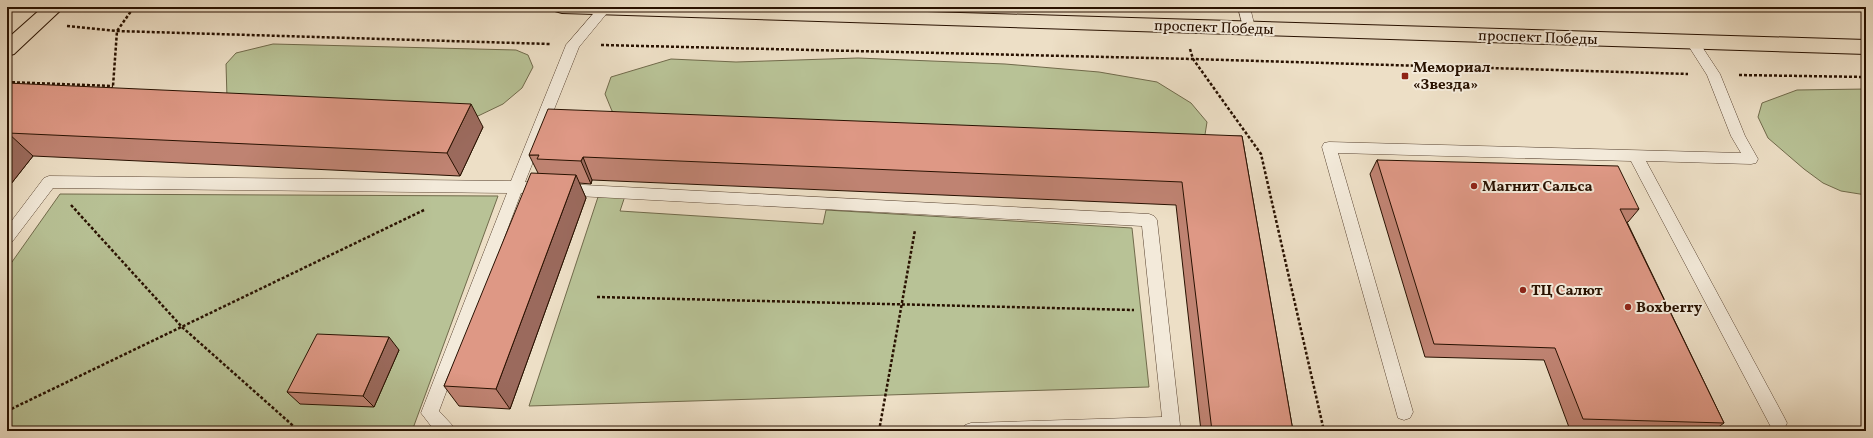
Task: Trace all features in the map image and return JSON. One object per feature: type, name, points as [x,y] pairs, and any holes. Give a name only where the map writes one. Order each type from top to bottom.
[{"type":"main road","points":[[7,48],[55,7]]},
{"type":"main road","name":"проспект Победы","points":[[562,7],[1866,47]]},
{"type":"lane","points":[[1244,7],[1249,28]]},
{"type":"lane","points":[[446,431],[430,413],[516,187],[573,44],[605,8]]},
{"type":"lane","points":[[1404,412],[1329,147],[1752,159],[1738,136],[1713,74],[1692,42]]},
{"type":"lane","points":[[1636,156],[1778,423]]},
{"type":"lane","points":[[7,238],[49,182],[516,187],[1149,220],[1171,425],[1085,429],[971,431]]},
{"type":"path","points":[[111,92],[113,86],[117,31],[134,7]]},
{"type":"path","points":[[1755,7],[1866,10]]},
{"type":"path","points":[[36,22],[117,31],[1866,77]]},
{"type":"path","points":[[1184,26],[1193,59],[1261,154],[1324,431]]},
{"type":"path","points":[[7,82],[113,86]]},
{"type":"path","points":[[49,182],[182,327],[298,431]]},
{"type":"path","points":[[7,411],[430,207]]},
{"type":"path","points":[[879,431],[903,304],[919,208]]},
{"type":"path","points":[[597,296],[1159,310]]},
{"type":"green space","points":[[273,44],[516,50],[528,55],[533,67],[522,88],[503,104],[478,116],[350,114],[227,98],[226,64],[236,53]]},
{"type":"green space","points":[[858,58],[1005,64],[1099,72],[1157,82],[1191,103],[1207,122],[1204,141],[644,122],[612,111],[605,94],[611,77],[671,59],[736,62]]},
{"type":"green space","points":[[1866,89],[1866,195],[1841,191],[1823,183],[1768,138],[1758,117],[1762,103],[1797,90]]},
{"type":"green space","points":[[60,194],[498,196],[412,431],[7,431],[7,269]]},
{"type":"green space","points":[[625,196],[620,211],[823,224],[826,210],[1132,228],[1149,387],[529,406],[598,197]]},
{"type":"building","points":[[7,83],[471,104],[447,153],[8,133],[7,135]]},
{"type":"building","points":[[548,109],[1242,136],[1293,431],[1212,431],[1182,182],[583,157],[581,161],[537,159],[539,155],[529,155]]},
{"type":"building","name":"ТЦ Салют","points":[[1377,160],[1618,166],[1639,209],[1620,209],[1724,423],[1583,419],[1555,348],[1434,344]]},
{"type":"building","points":[[531,173],[576,175],[496,389],[444,386]]},
{"type":"building","points":[[317,334],[389,337],[363,396],[287,392]]},
{"type":"place","name":"Мемориал «Звезда»","points":[[1405,76]]},
{"type":"place","name":"Магнит Сальса","points":[[1474,186]]},
{"type":"place","name":"ТЦ Салют","points":[[1523,290]]},
{"type":"place","name":"Boxberry","points":[[1628,307]]}]
